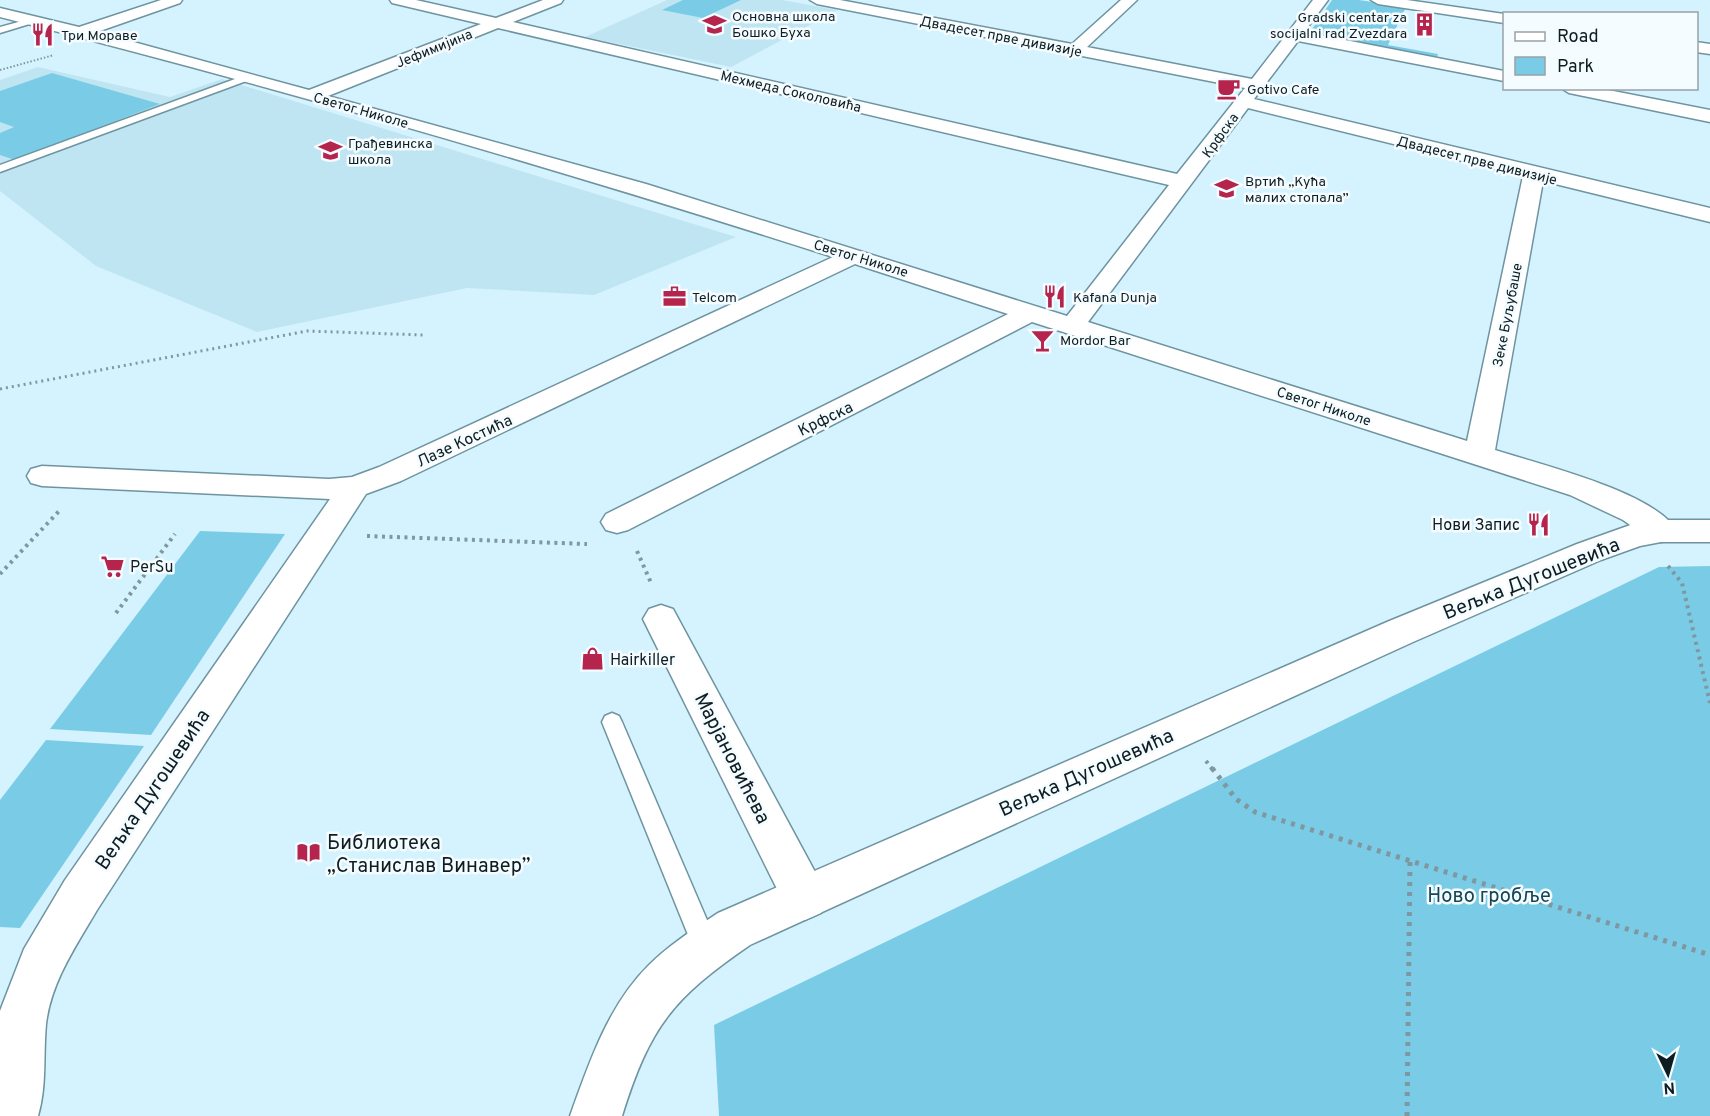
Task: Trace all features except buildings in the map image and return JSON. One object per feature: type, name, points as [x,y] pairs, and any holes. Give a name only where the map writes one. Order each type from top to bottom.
[{"type":"street","points":[[81,32],[175,0]]},
{"type":"street","name":"Мехмеда Соколовића","points":[[397,0],[1184,182]]},
{"type":"street","name":"Јефимијина","points":[[311,96],[556,0]]},
{"type":"street","name":"Двадесет прве дивизије","points":[[818,0],[842,2],[1256,85]]},
{"type":"street","points":[[1075,50],[1130,0]]},
{"type":"street","name":"Крфска","points":[[1074,326],[1321,0]]},
{"type":"street","points":[[1378,0],[1503,19]]},
{"type":"street","name":"Светог Николе","points":[[0,12],[81,32],[639,188],[1479,455],[1581,488],[1634,512],[1664,549]]},
{"type":"street","points":[[1294,35],[1503,76]]},
{"type":"street","points":[[1579,90],[1710,116]]},
{"type":"street","name":"Двадесет прве дивизије","points":[[1244,102],[1710,215]]},
{"type":"street","name":"Зеке Буљубаше","points":[[1479,455],[1534,174]]},
{"type":"street","name":"Лазе Костића","points":[[42,476],[329,489],[355,487],[390,474],[636,361],[854,256]]},
{"type":"street","name":"Крфска","points":[[613,533],[1032,312]]},
{"type":"street","name":"Вељка Дугошевића","points":[[12,1116],[19,1094],[20,1043],[24,1011],[36,975],[56,936],[81,895],[355,487]]},
{"type":"street","points":[[1664,549],[1710,531]]},
{"type":"street","name":"Вељка Дугошевића","points":[[596,1116],[614,1062],[647,1003],[683,965],[734,929],[1400,632],[1607,544],[1636,535],[1664,549]]},
{"type":"street","name":"Марјановићева","points":[[661,619],[805,898]]},
{"type":"lane","points":[[0,30],[33,20]]},
{"type":"lane","points":[[0,169],[246,78]]},
{"type":"lane","points":[[612,722],[706,948]]},
{"type":"path","points":[[0,70],[24,65]]},
{"type":"path","points":[[0,389],[307,331],[423,335]]},
{"type":"path","points":[[0,574],[64,505]]},
{"type":"path","points":[[324,534],[613,533],[635,546],[660,602],[661,619]]},
{"type":"path","points":[[116,614],[175,534]]},
{"type":"path","points":[[1664,549],[1682,583],[1710,702]]},
{"type":"path","points":[[1704,675],[1710,677]]},
{"type":"path","points":[[1205,759],[1236,799],[1255,812],[1710,955]]},
{"type":"path","points":[[1407,1116],[1410,861]]},
{"type":"shaded area","name":"Основна школа Бошко Буха","points":[[667,0],[782,0],[838,10],[731,67],[585,37]]},
{"type":"shaded area","points":[[38,67],[170,97],[222,79],[736,237],[594,295],[467,288],[257,332],[96,266],[0,191],[0,80]]},
{"type":"green space","points":[[683,0],[741,0],[703,18],[662,10]]},
{"type":"green space","points":[[1332,0],[1359,0],[1406,7],[1388,45],[1438,54],[1436,61],[1308,35]]},
{"type":"green space","points":[[52,73],[160,104],[15,160],[0,155],[0,133],[14,127],[0,122],[0,91]]},
{"type":"green space","points":[[200,531],[285,534],[151,735],[50,729]]},
{"type":"green space","name":"Ново гробље","points":[[1710,566],[1710,1116],[719,1116],[714,1025],[1659,567]]},
{"type":"green space","points":[[46,740],[144,746],[20,928],[0,927],[0,800]]},
{"type":"place","name":"Основна школа Бошко Буха","points":[[714,24]]},
{"type":"place","name":"Gradski centar za socijalni rad Zvezdara","points":[[1425,25]]},
{"type":"place","name":"Три Мораве","points":[[43,35]]},
{"type":"place","name":"Gotivo Cafe","points":[[1229,89]]},
{"type":"place","name":"Грађевинска школа","points":[[330,151]]},
{"type":"place","name":"Вртић „Кућа малих стопала”","points":[[1227,189]]},
{"type":"place","name":"Telcom","points":[[674,297]]},
{"type":"place","name":"Kafana Dunja","points":[[1055,297]]},
{"type":"place","name":"Mordor Bar","points":[[1042,340]]},
{"type":"place","name":"Нови Запис","points":[[1538,524]]},
{"type":"place","name":"PerSu","points":[[112,566]]},
{"type":"place","name":"Hairkiller","points":[[592,659]]},
{"type":"place","name":"Библиотека „Станислав Винавер”","points":[[309,853]]}]
